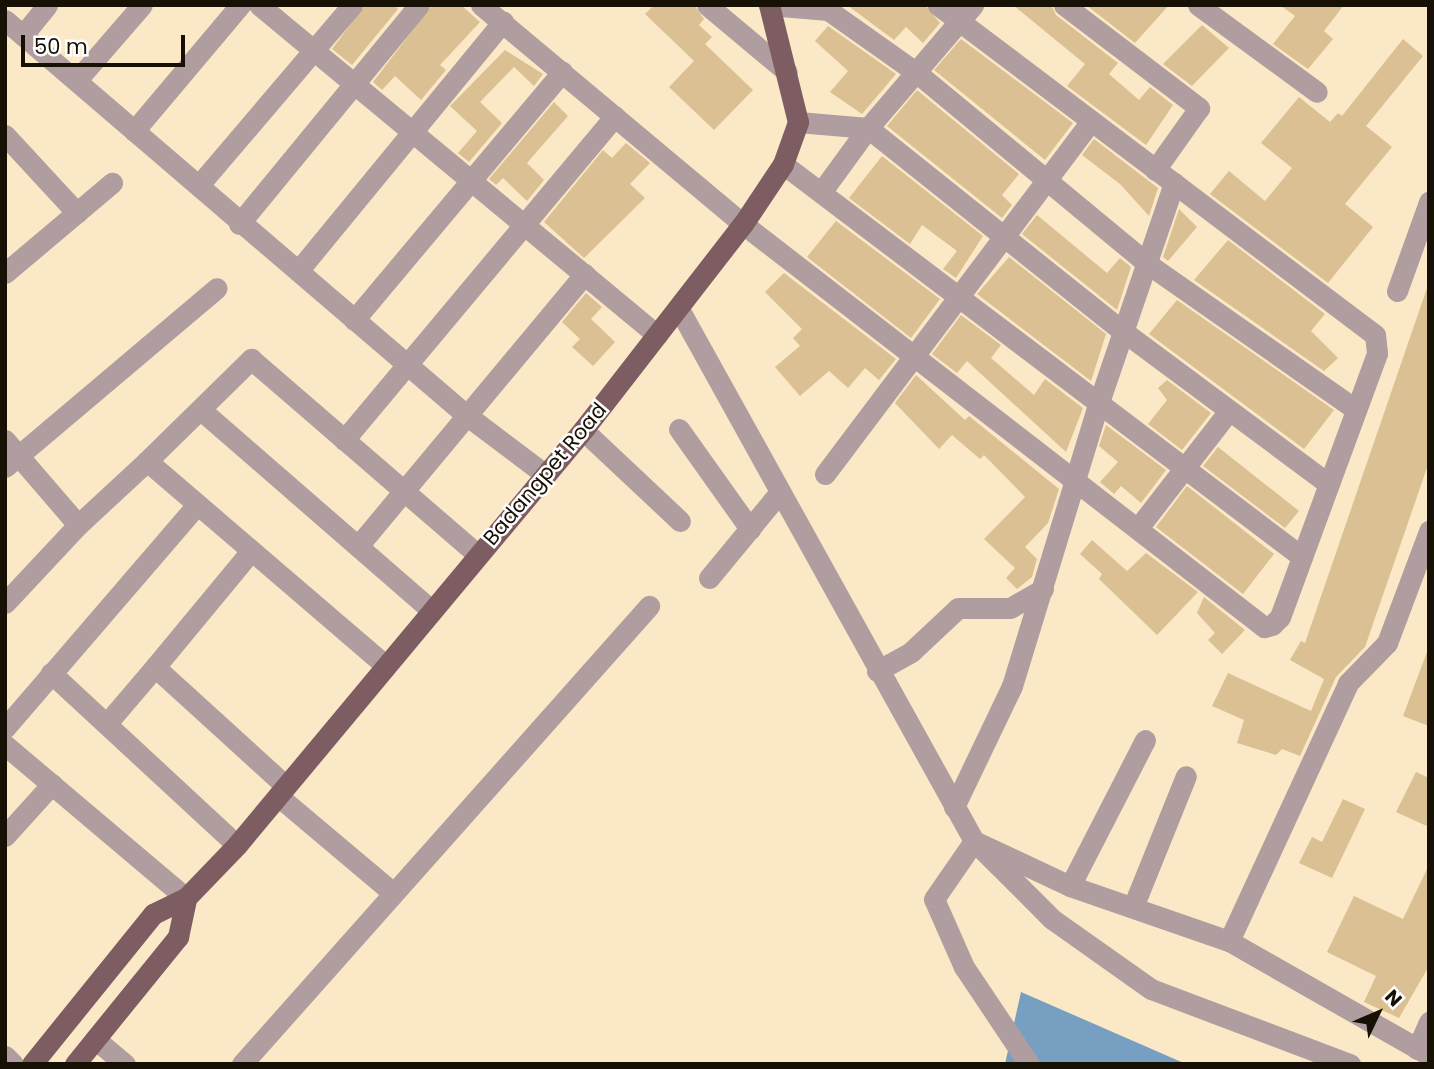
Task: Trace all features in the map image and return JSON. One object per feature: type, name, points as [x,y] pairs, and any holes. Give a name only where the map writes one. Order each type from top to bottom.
[{"type":"main road","points":[[769,5],[798,122]]},
{"type":"main road","name":"Badangpet Road","points":[[32,1064],[153,914],[187,898],[237,845],[583,430],[743,224],[783,164],[798,122]]},
{"type":"main road","points":[[75,1064],[178,937],[187,898]]},
{"type":"street","points":[[23,35],[47,5]]},
{"type":"street","points":[[77,80],[142,5]]},
{"type":"street","points":[[134,131],[240,5]]},
{"type":"street","points":[[259,5],[657,335]]},
{"type":"street","points":[[199,186],[352,5]]},
{"type":"street","points":[[239,224],[352,83],[419,5]]},
{"type":"street","points":[[481,5],[743,224],[1264,627],[1280,617],[1379,347],[1375,335],[938,5]]},
{"type":"street","points":[[707,5],[787,72]]},
{"type":"street","points":[[769,5],[828,10],[917,74],[1148,264],[1355,409]]},
{"type":"street","points":[[821,191],[868,128],[917,74],[973,5]]},
{"type":"street","points":[[1064,5],[1199,108],[1155,170]]},
{"type":"street","points":[[1211,9],[1317,92]]},
{"type":"street","points":[[5,20],[199,186],[239,224],[465,414],[546,475]]},
{"type":"street","points":[[298,271],[416,133],[503,21]]},
{"type":"street","points":[[354,320],[562,72]]},
{"type":"street","points":[[344,440],[409,366],[615,116]]},
{"type":"street","points":[[825,474],[914,356],[961,299],[1091,121]]},
{"type":"street","points":[[798,122],[868,128],[1124,332],[1228,412],[1327,483]]},
{"type":"street","points":[[5,135],[77,213]]},
{"type":"street","points":[[783,164],[1184,472],[1302,557]]},
{"type":"street","points":[[5,272],[112,183]]},
{"type":"street","points":[[954,807],[1012,686],[1078,482],[1098,405],[1174,183]]},
{"type":"street","points":[[1397,291],[1429,202]]},
{"type":"street","points":[[358,546],[465,414],[585,274]]},
{"type":"street","points":[[78,524],[10,454],[217,288]]},
{"type":"street","points":[[679,309],[877,671],[974,841],[1052,919],[1152,989],[1350,1064]]},
{"type":"street","points":[[5,603],[78,524],[201,410],[251,359],[478,555]]},
{"type":"street","points":[[201,410],[432,611]]},
{"type":"street","points":[[1138,528],[1228,412]]},
{"type":"street","points":[[679,429],[750,528]]},
{"type":"street","points":[[583,430],[680,521]]},
{"type":"street","points":[[147,461],[386,665]]},
{"type":"street","points":[[709,578],[779,493]]},
{"type":"street","points":[[5,728],[197,505]]},
{"type":"street","points":[[1229,941],[1348,683],[1387,643],[1429,531]]},
{"type":"street","points":[[108,722],[251,551]]},
{"type":"street","points":[[877,671],[911,652],[958,608],[1010,608],[1043,589]]},
{"type":"street","points":[[242,1064],[649,606]]},
{"type":"street","points":[[155,667],[282,791],[393,893]]},
{"type":"street","points":[[51,673],[108,722],[237,845]]},
{"type":"street","points":[[1070,886],[1145,740]]},
{"type":"street","points":[[5,744],[187,898]]},
{"type":"street","points":[[1133,907],[1186,776]]},
{"type":"street","points":[[5,836],[52,784]]},
{"type":"street","points":[[974,841],[1070,886],[1229,941],[1423,1052],[1429,1022]]},
{"type":"street","points":[[974,841],[934,899],[964,967],[1029,1064]]},
{"type":"street","points":[[95,1039],[125,1064]]},
{"type":"street","points":[[5,1056],[13,1064]]},
{"type":"water","points":[[1021,992],[1186,1064],[1005,1064]]},
{"type":"building","points":[[365,5],[394,5],[398,9],[352,65],[332,49]]},
{"type":"building","points":[[432,5],[461,5],[480,22],[440,65],[446,70],[421,100],[395,76],[382,90],[373,82]]},
{"type":"building","points":[[654,5],[694,5],[704,19],[699,25],[712,37],[705,44],[753,90],[714,130],[669,87],[694,61],[645,14]]},
{"type":"building","points":[[847,5],[925,5],[940,23],[923,43],[906,27],[894,40]]},
{"type":"building","points":[[1013,5],[1051,5],[1056,15],[1118,63],[1109,74],[1139,100],[1150,87],[1173,105],[1146,145],[1067,86],[1085,64]]},
{"type":"building","points":[[1086,5],[1169,5],[1135,43]]},
{"type":"building","points":[[1280,5],[1344,5],[1324,31],[1333,39],[1308,69],[1273,44],[1295,16]]},
{"type":"building","points":[[1202,25],[1229,48],[1192,86],[1163,64]]},
{"type":"building","points":[[828,26],[896,74],[862,114],[830,92],[848,71],[815,41]]},
{"type":"building","points":[[961,39],[1073,123],[1045,160],[934,70]]},
{"type":"building","points":[[1403,39],[1423,56],[1366,126],[1392,147],[1345,204],[1373,227],[1328,283],[1210,194],[1229,171],[1265,201],[1292,168],[1261,143],[1299,97],[1330,122],[1338,113],[1342,116]]},
{"type":"building","points":[[505,50],[543,74],[534,86],[514,67],[480,102],[502,123],[469,162],[458,153],[477,131],[450,106]]},
{"type":"building","points":[[917,90],[1019,174],[1002,195],[1012,205],[1002,218],[887,126]]},
{"type":"building","points":[[554,102],[568,116],[527,163],[544,180],[527,201],[503,178],[496,185],[489,179]]},
{"type":"building","points":[[1094,139],[1158,188],[1149,216],[1120,184],[1082,155]]},
{"type":"building","points":[[626,143],[650,163],[630,184],[645,198],[584,258],[544,222],[603,150],[612,158]]},
{"type":"building","points":[[882,156],[983,236],[956,278],[943,269],[957,251],[922,225],[910,244],[849,198]]},
{"type":"building","points":[[1179,209],[1197,227],[1168,261],[1163,257]]},
{"type":"building","points":[[1037,215],[1107,273],[1120,258],[1131,267],[1117,310],[1022,234]]},
{"type":"building","points":[[836,221],[940,299],[911,338],[807,257]]},
{"type":"building","points":[[1228,240],[1325,314],[1311,331],[1338,358],[1324,371],[1194,280]]},
{"type":"building","points":[[1009,257],[1106,334],[1091,381],[977,294]]},
{"type":"building","points":[[784,273],[896,359],[879,380],[865,368],[848,388],[829,371],[800,396],[775,367],[800,346],[793,338],[802,329],[765,292]]},
{"type":"building","points":[[1427,288],[1429,462],[1365,647],[1336,677],[1300,756],[1282,749],[1276,755],[1237,743],[1244,720],[1212,706],[1228,673],[1311,711],[1324,679],[1290,660],[1301,641],[1305,643]]},
{"type":"building","points":[[586,293],[602,307],[591,319],[615,342],[593,366],[572,347],[580,339],[562,322]]},
{"type":"building","points":[[1177,300],[1334,410],[1304,449],[1149,334]]},
{"type":"building","points":[[961,315],[1001,345],[991,358],[1034,395],[1045,379],[1083,408],[1066,452],[967,361],[957,373],[932,354]]},
{"type":"building","points":[[916,375],[965,420],[969,416],[1059,489],[1048,523],[1025,547],[1037,559],[1032,577],[1017,589],[1006,578],[1015,568],[984,539],[1025,497],[984,455],[980,459],[952,435],[939,449],[895,403]]},
{"type":"building","points":[[1167,380],[1211,413],[1182,450],[1148,424],[1167,400],[1158,388]]},
{"type":"building","points":[[1106,425],[1166,470],[1141,503],[1121,486],[1114,494],[1100,482],[1118,462],[1099,446]]},
{"type":"building","points":[[1218,447],[1299,511],[1285,528],[1203,466]]},
{"type":"building","points":[[1187,486],[1274,554],[1243,594],[1156,527]]},
{"type":"building","points":[[1092,540],[1127,571],[1146,553],[1198,592],[1157,635],[1099,579],[1102,574],[1080,554]]},
{"type":"building","points":[[1204,597],[1245,630],[1222,654],[1208,640],[1215,633],[1197,613]]},
{"type":"building","points":[[1427,652],[1429,653],[1429,726],[1403,716]]},
{"type":"building","points":[[1416,772],[1429,778],[1429,827],[1396,812]]},
{"type":"building","points":[[1343,799],[1365,809],[1332,878],[1299,863],[1312,837],[1322,842]]},
{"type":"building","points":[[1429,865],[1429,966],[1399,1018],[1364,1002],[1376,976],[1327,952],[1354,896],[1403,919]]}]
